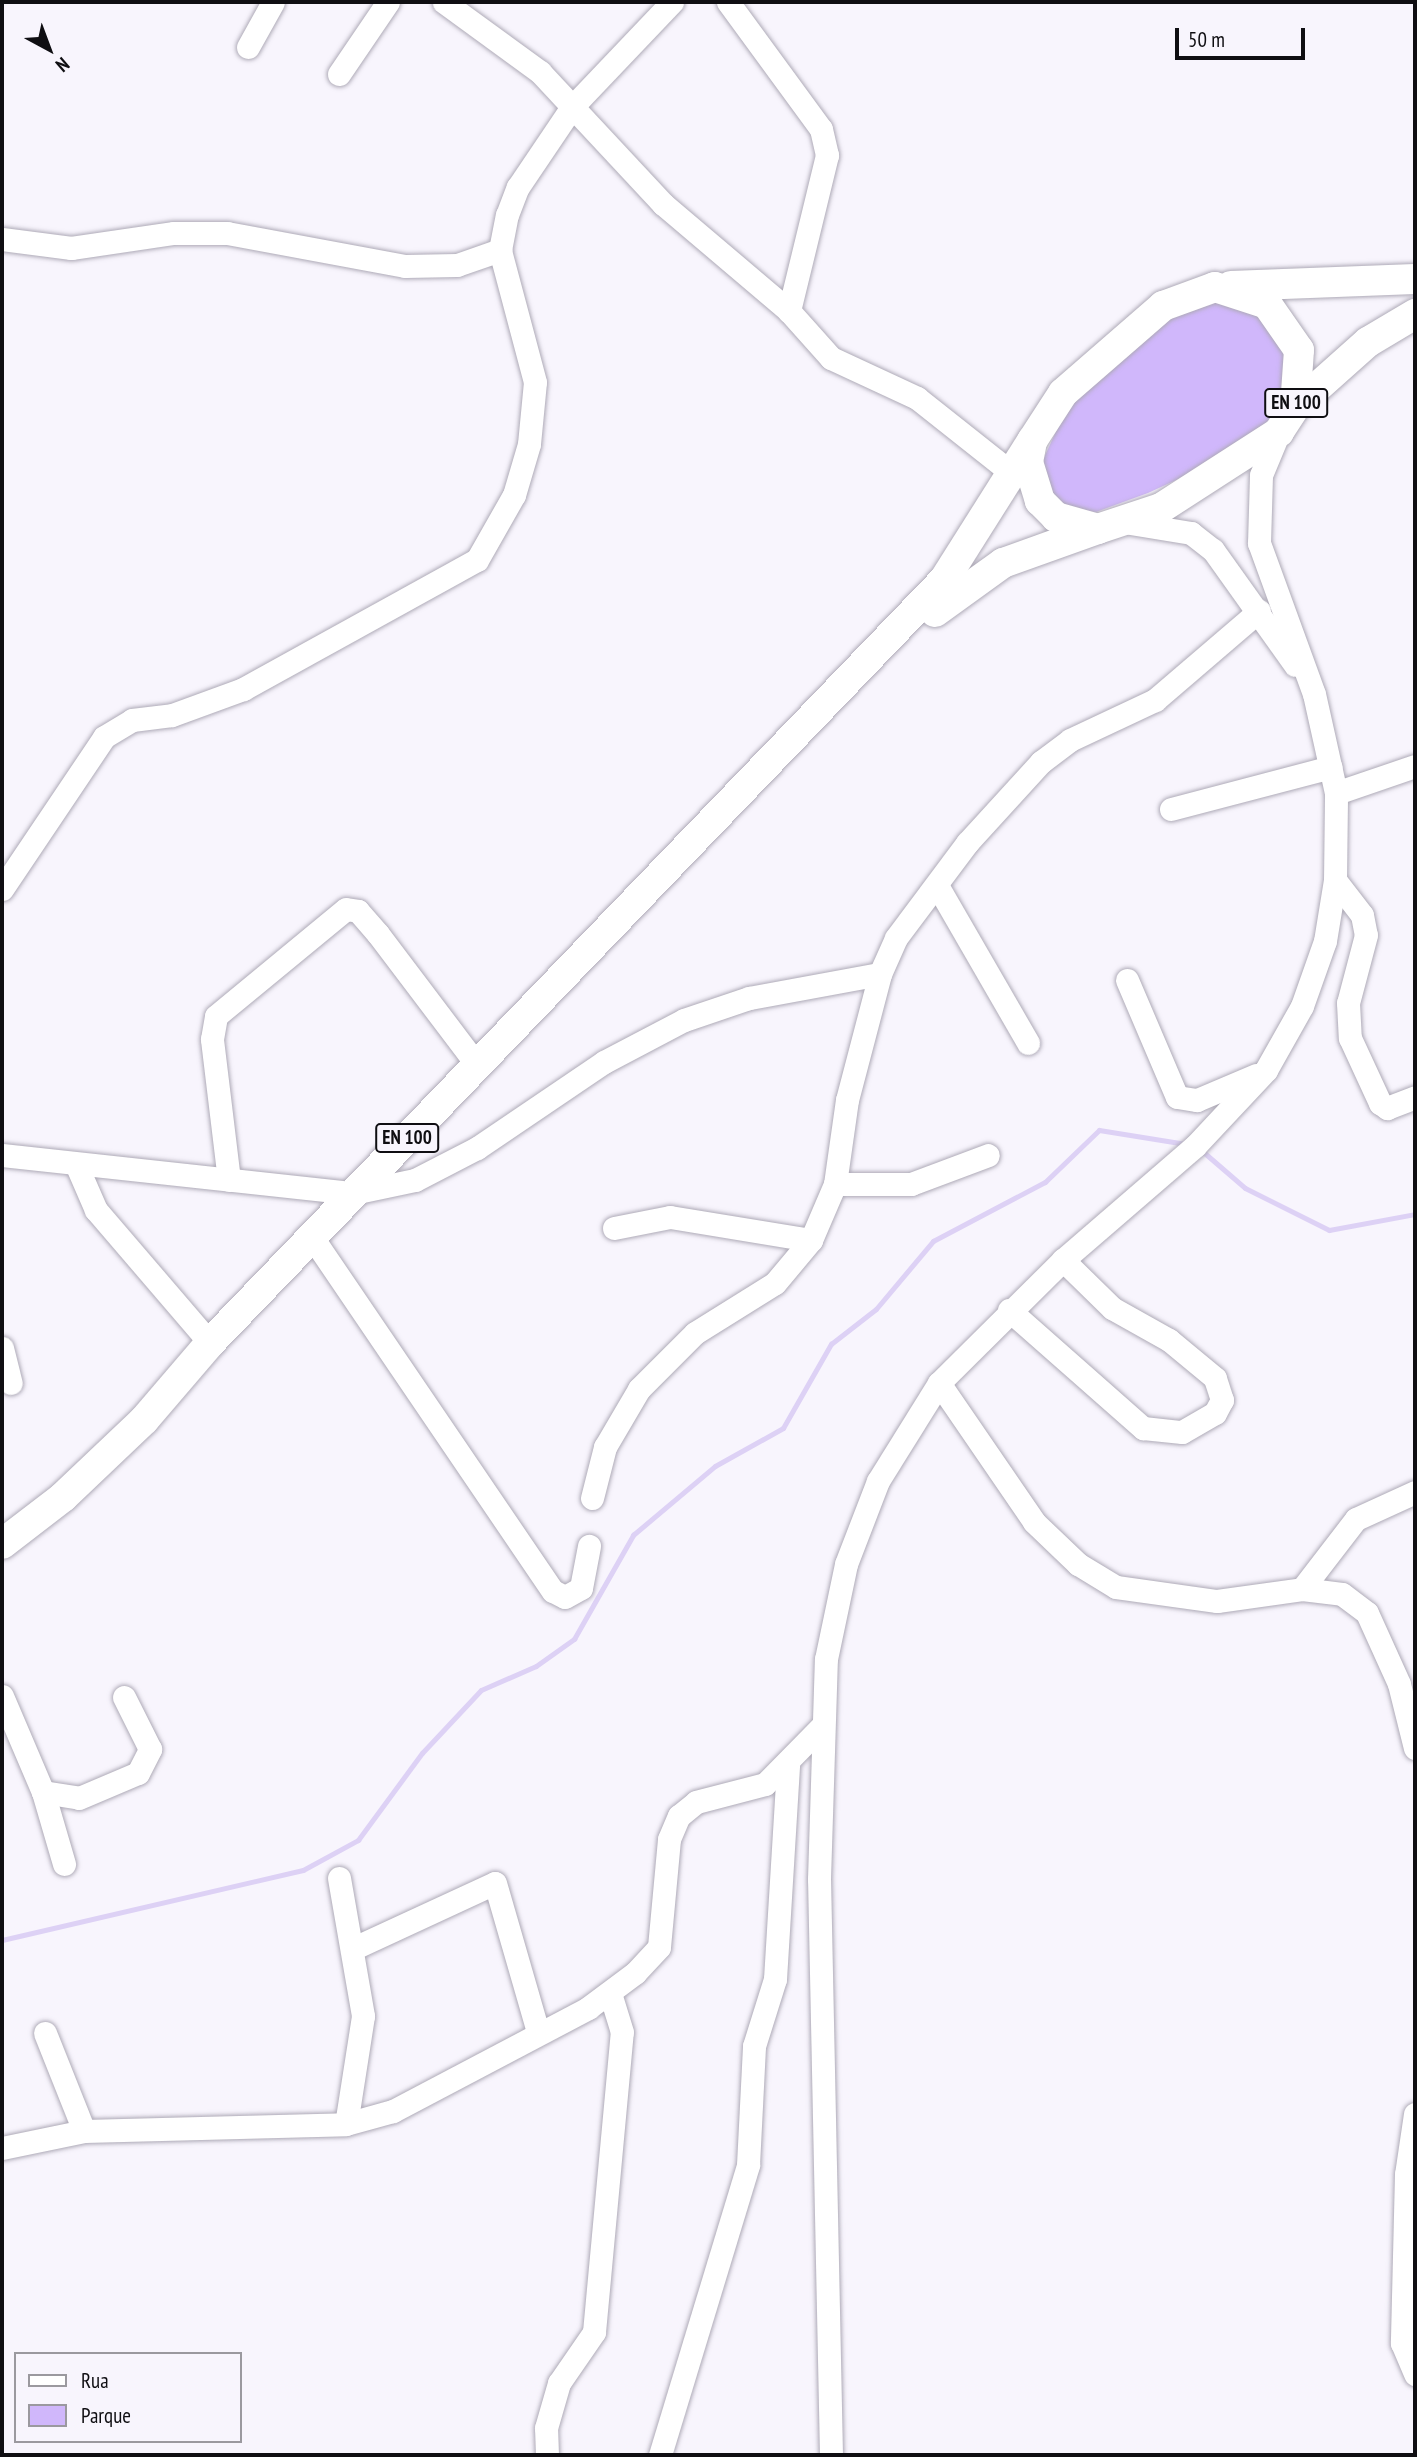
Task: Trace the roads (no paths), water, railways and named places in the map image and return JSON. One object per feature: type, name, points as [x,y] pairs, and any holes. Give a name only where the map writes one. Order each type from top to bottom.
[{"type":"main road","name":"EN 100","points":[[2,1544],[106,1458],[210,1343],[353,1193],[944,580],[1014,475],[1063,393],[1129,330],[1188,292],[1215,287],[1415,279]]},
{"type":"main road","name":"EN 100","points":[[1215,287],[1267,304],[1286,323],[1299,350],[1295,407]]},
{"type":"main road","name":"EN 100","points":[[806,725],[978,577],[1161,508],[1279,432],[1295,407],[1368,342],[1415,314]]},
{"type":"main road","points":[[1032,441],[1028,462],[1040,501],[1076,527],[1109,526]]},
{"type":"street","points":[[248,47],[273,2]]},
{"type":"street","points":[[339,74],[388,2]]},
{"type":"street","points":[[444,2],[540,72],[663,204],[789,312],[831,358],[917,398],[1014,475]]},
{"type":"street","points":[[2,889],[104,737],[132,720],[172,715],[243,690],[477,560],[514,495],[529,444],[535,382],[500,250],[518,187],[572,107],[672,2]]},
{"type":"street","points":[[728,2],[821,129],[827,155],[789,312]]},
{"type":"street","points":[[2,239],[71,248],[174,233],[226,233],[405,266],[457,265],[500,250]]},
{"type":"street","points":[[831,2455],[819,1879],[826,1659],[846,1564],[878,1481],[939,1383],[1009,1310],[1063,1260],[1195,1146],[1266,1070],[1302,1006],[1325,941],[1335,880],[1336,793],[1314,694],[1259,542],[1261,475],[1279,432]]},
{"type":"street","points":[[1109,526],[1159,523],[1191,533],[1213,550],[1259,611],[1314,694]]},
{"type":"street","points":[[592,1498],[605,1447],[639,1389],[695,1333],[775,1283],[811,1240],[835,1184],[847,1100],[880,974],[896,937],[938,887],[967,843],[1041,762],[1070,740],[1155,699],[1259,611]]},
{"type":"street","points":[[1336,793],[1415,766]]},
{"type":"street","points":[[1171,809],[1331,767]]},
{"type":"street","points":[[1335,880],[1362,915],[1366,935],[1348,1003],[1350,1038],[1380,1103],[1387,1108],[1415,1097]]},
{"type":"street","points":[[938,887],[1028,1043]]},
{"type":"street","points":[[229,1180],[212,1039],[216,1016],[346,909],[358,911],[378,934],[478,1066]]},
{"type":"street","points":[[2,1155],[353,1193],[415,1180],[477,1148],[604,1062],[684,1020],[749,998],[880,974]]},
{"type":"street","points":[[1127,980],[1177,1097],[1197,1100],[1266,1070]]},
{"type":"street","points":[[835,1184],[911,1184],[988,1155]]},
{"type":"street","points":[[76,1164],[96,1210],[210,1343]]},
{"type":"street","points":[[614,1227],[682,1218],[811,1240]]},
{"type":"street","points":[[312,1237],[553,1591],[565,1597],[581,1588],[589,1546]]},
{"type":"street","points":[[1009,1310],[1143,1428],[1182,1432],[1215,1413],[1222,1400],[1215,1378],[1169,1340],[1112,1308],[1063,1260]]},
{"type":"street","points":[[2,1348],[10,1383]]},
{"type":"street","points":[[939,1383],[1034,1521],[1078,1564],[1116,1587],[1217,1601],[1302,1589],[1342,1594],[1367,1613],[1407,1683],[1415,1748]]},
{"type":"street","points":[[1302,1589],[1356,1519],[1415,1492]]},
{"type":"street","points":[[2,1696],[43,1792],[64,1864]]},
{"type":"street","points":[[43,1792],[79,1798],[138,1773],[150,1749],[124,1697]]},
{"type":"street","points":[[2,2148],[84,2132],[345,2124],[393,2111],[610,1993],[659,1947],[669,1839],[679,1816],[696,1802],[765,1784],[788,1764],[822,1726]]},
{"type":"street","points":[[660,2455],[748,2165],[754,2046],[775,1979],[788,1764]]},
{"type":"street","points":[[339,1878],[363,2016],[345,2124]]},
{"type":"street","points":[[352,1949],[495,1883],[538,2032]]},
{"type":"street","points":[[547,2455],[546,2428],[559,2383],[594,2332],[622,2032],[610,1993]]},
{"type":"street","points":[[45,2033],[84,2132]]},
{"type":"street","points":[[1415,2114],[1406,2174],[1402,2343],[1415,2374]]},
{"type":"waterway","points":[[2,1940],[303,1870],[358,1840],[422,1753],[481,1690],[536,1666],[574,1639],[633,1535],[715,1466],[783,1428],[831,1344],[876,1309],[933,1241],[1045,1182],[1099,1130],[1186,1144]]},
{"type":"waterway","points":[[1201,1150],[1245,1188],[1329,1230],[1415,1214]]}]
